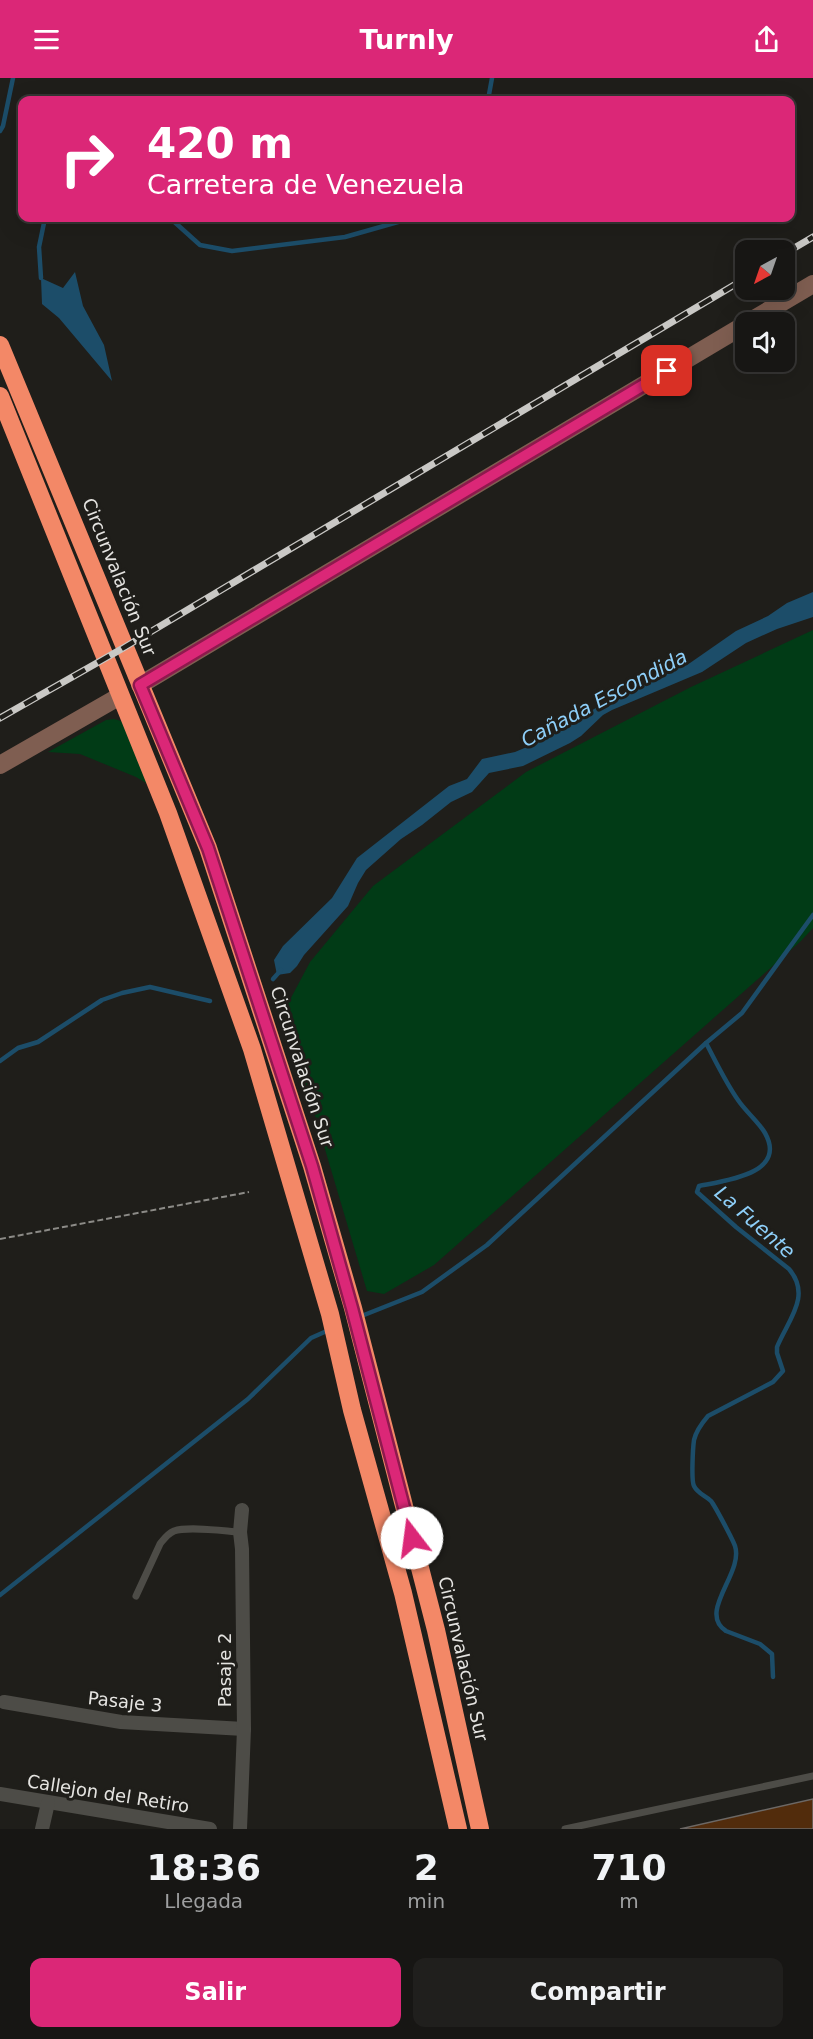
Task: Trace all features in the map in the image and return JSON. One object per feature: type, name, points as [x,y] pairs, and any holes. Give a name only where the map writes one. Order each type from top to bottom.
[{"type":"highway","name":"Circunvalación Sur","points":[[0,345],[208,848],[312,1166],[352,1308],[436,1630],[480,1829]]},
{"type":"highway","points":[[0,396],[168,813],[252,1049],[336,1336],[352,1410],[403,1593],[458,1829]]},
{"type":"highway","points":[[120,696],[140,685]]},
{"type":"main road","points":[[766,312],[813,285]]},
{"type":"main road","points":[[140,685],[735,330]]},
{"type":"main road","points":[[0,765],[120,696]]},
{"type":"street","name":"Pasaje 2","points":[[240,1829],[244,1729],[240,1532],[242,1510]]},
{"type":"street","name":"Pasaje 3","points":[[4,1702],[121,1722],[244,1729]]},
{"type":"street","name":"Callejon del Retiro","points":[[0,1794],[210,1829]]},
{"type":"street","points":[[42,1829],[48,1803]]},
{"type":"lane","points":[[136,1596],[165,1537],[174,1531],[240,1532]]},
{"type":"lane","points":[[565,1829],[813,1776]]},
{"type":"path","points":[[0,1239],[249,1192]]},
{"type":"green space","points":[[813,630],[813,928],[434,1265],[384,1294],[367,1291],[284,1011],[310,962],[373,886],[526,772],[691,687]]},
{"type":"green space","points":[[106,720],[121,721],[127,728],[151,786],[136,777],[80,754],[48,752]]},
{"type":"water","points":[[75,272],[83,306],[104,345],[112,381],[59,318],[42,304],[41,278],[63,288]]},
{"type":"water","points":[[813,592],[813,617],[777,629],[746,643],[702,672],[612,710],[570,743],[523,766],[489,773],[472,792],[451,802],[401,839],[366,870],[348,906],[290,973],[277,975],[274,960],[283,946],[332,898],[357,858],[449,786],[467,779],[482,759],[515,752],[548,738],[610,699],[690,663],[736,631],[768,616],[787,603]]},
{"type":"building","points":[[813,1799],[813,1829],[680,1829]]},
{"type":"waterway","points":[[0,131],[13,78]]},
{"type":"waterway","points":[[489,96],[492,78]]},
{"type":"waterway","points":[[41,278],[39,247],[44,222]]},
{"type":"waterway","points":[[174,222],[200,245],[232,251],[345,237],[398,222]]},
{"type":"waterway","points":[[359,1317],[422,1292],[487,1245],[706,1043],[742,1013],[813,915]]},
{"type":"waterway","name":"Cañada Escondida","points":[[273,979],[281,970]]},
{"type":"waterway","name":"Cañada Escondida","points":[[0,1061],[18,1048],[38,1042],[102,1000],[122,993],[150,987],[210,1001]]},
{"type":"waterway","name":"La Fuente","points":[[706,1043],[741,1104],[765,1133],[770,1147],[768,1158],[750,1173],[699,1186],[697,1192],[736,1227],[789,1269],[796,1279],[798,1289],[796,1308],[777,1347],[783,1371],[773,1382],[708,1416],[696,1433],[693,1449],[694,1486],[711,1501],[735,1546],[736,1557],[733,1568],[718,1603],[716,1613],[718,1623],[726,1631],[760,1644],[772,1654],[773,1677]]},
{"type":"waterway","points":[[0,1595],[248,1399],[311,1338],[329,1330]]},
{"type":"railway","points":[[795,248],[813,237]]},
{"type":"railway","points":[[0,718],[125,647],[735,285]]},
{"type":"route","points":[[412,1538],[312,1166],[208,848],[140,685],[667,371]]}]
